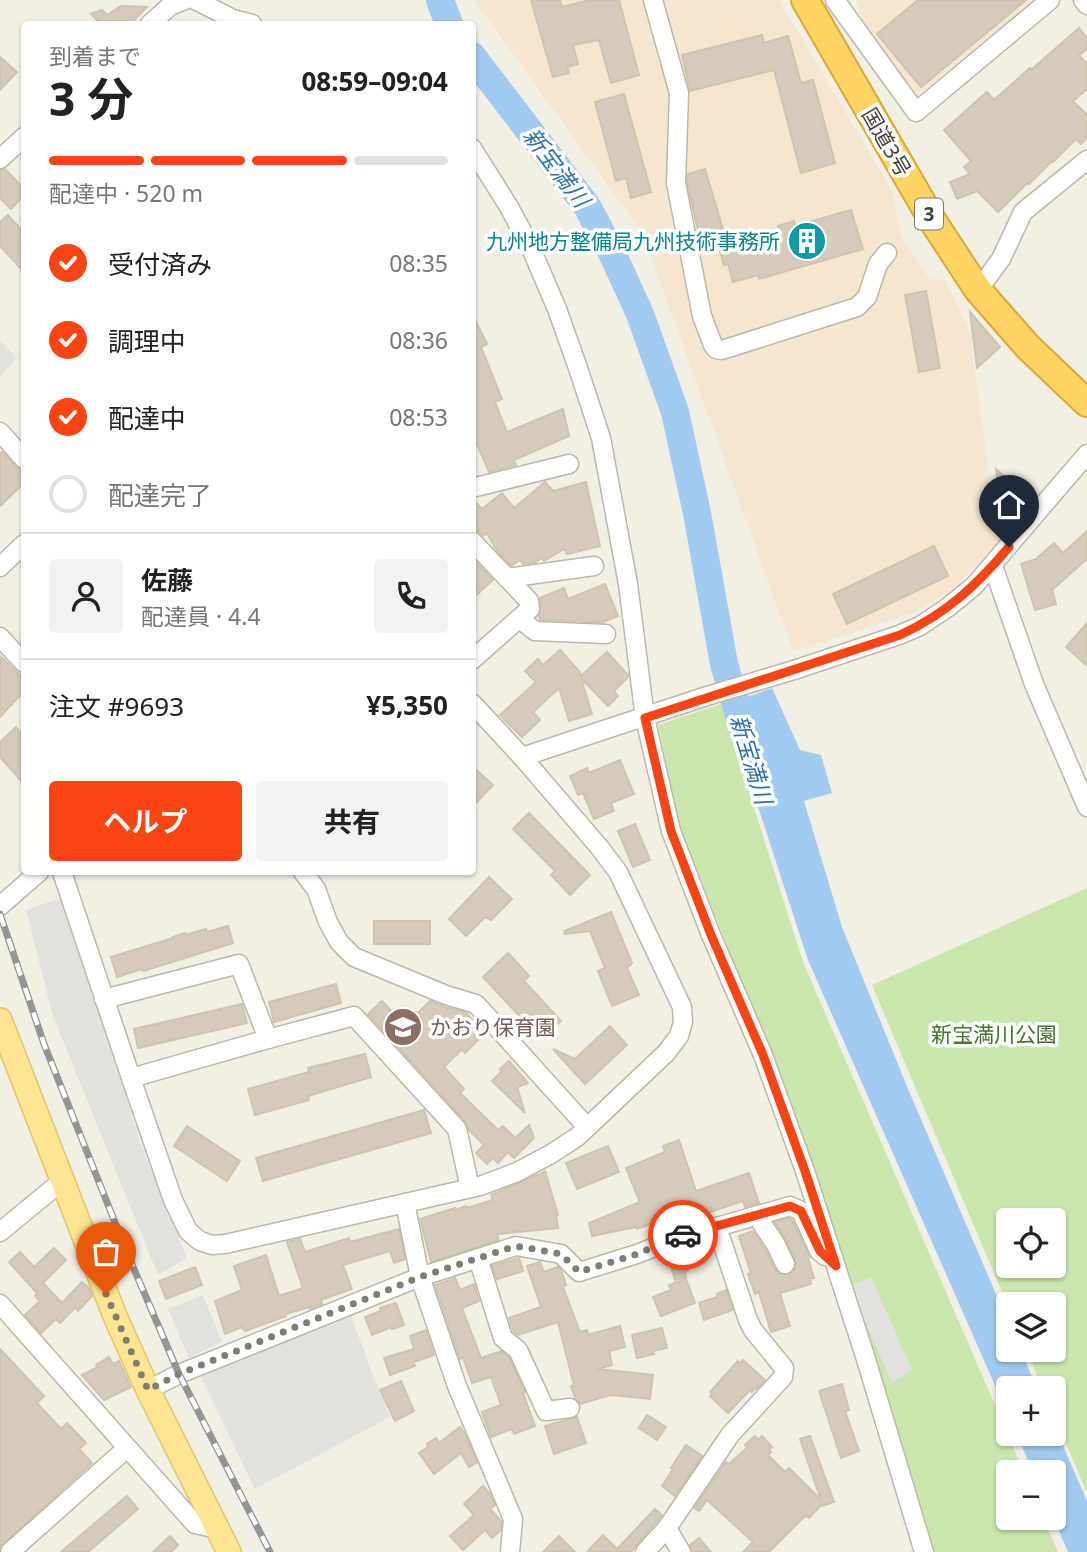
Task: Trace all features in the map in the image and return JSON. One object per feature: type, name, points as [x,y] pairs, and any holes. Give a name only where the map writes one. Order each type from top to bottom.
[{"type":"highway","name":"国道3号","points":[[819,1],[934,223],[978,290],[1028,347],[1087,403]]},
{"type":"main road","points":[[0,1020],[115,1316],[148,1390],[229,1552]]},
{"type":"street","points":[[153,21],[170,6],[185,0]]},
{"type":"street","points":[[195,0],[241,21]]},
{"type":"street","points":[[653,0],[679,93],[676,183],[702,316],[716,349],[722,350],[857,307],[867,297],[878,264],[887,253]]},
{"type":"street","points":[[819,1],[916,112],[1050,0]]},
{"type":"street","points":[[1083,0],[1087,5]]},
{"type":"street","points":[[0,159],[21,140]]},
{"type":"street","points":[[476,154],[509,206],[530,246],[579,368],[601,438],[628,584],[645,718],[671,831],[711,935],[763,1055],[805,1171],[865,1356],[924,1552]]},
{"type":"street","points":[[978,290],[1001,260],[1023,212],[1087,160]]},
{"type":"street","points":[[0,432],[21,456]]},
{"type":"street","points":[[522,757],[794,670],[920,626],[974,586],[1087,454]]},
{"type":"street","points":[[476,487],[569,464]]},
{"type":"street","points":[[476,545],[529,601],[530,609],[476,657]]},
{"type":"street","points":[[0,567],[21,547]]},
{"type":"street","points":[[507,578],[594,566]]},
{"type":"street","points":[[993,566],[1034,684],[1087,807]]},
{"type":"street","points":[[520,619],[535,631],[606,634]]},
{"type":"street","points":[[0,637],[21,660]]},
{"type":"street","points":[[63,875],[173,1200],[188,1231],[200,1241],[212,1245],[225,1244],[470,1188],[517,1172],[568,1143],[587,1128],[666,1053],[679,1037],[683,1021],[682,1007],[618,872],[522,757],[476,710]]},
{"type":"street","points":[[0,906],[36,875]]},
{"type":"street","points":[[305,875],[316,889],[338,942],[354,957],[446,995],[476,1003],[587,1128]]},
{"type":"street","points":[[104,999],[239,964],[268,1038]]},
{"type":"street","points":[[131,1078],[354,1016],[457,1129],[470,1188]]},
{"type":"street","points":[[0,1232],[62,1181]]},
{"type":"street","points":[[405,1203],[420,1277],[457,1386],[513,1520],[510,1552]]},
{"type":"street","points":[[148,1390],[179,1374],[420,1277],[516,1246],[561,1254],[579,1272],[637,1254],[687,1234],[790,1206],[801,1211],[820,1251],[836,1266]]},
{"type":"street","points":[[758,1216],[785,1264]]},
{"type":"street","points":[[645,1552],[667,1528],[730,1434],[783,1377],[784,1368],[748,1320],[717,1227]]},
{"type":"street","points":[[478,1258],[503,1338],[518,1350],[546,1411],[570,1408]]},
{"type":"street","points":[[0,1304],[195,1524],[218,1529]]},
{"type":"street","points":[[10,1552],[127,1448]]},
{"type":"street","points":[[667,1528],[681,1552]]},
{"type":"shaded area","points":[[474,0],[779,0],[892,191],[901,236],[930,279],[945,280],[970,333],[990,484],[1004,536],[953,589],[914,613],[793,651],[643,234]]},
{"type":"shaded area","points":[[856,0],[1033,0],[918,96],[868,34]]},
{"type":"shaded area","points":[[0,340],[17,358],[0,376]]},
{"type":"shaded area","points":[[64,897],[141,1145],[187,1258],[158,1275],[53,1016],[26,910]]},
{"type":"shaded area","points":[[871,1277],[912,1370],[892,1383],[850,1286]]},
{"type":"shaded area","points":[[203,1295],[222,1342],[189,1358],[168,1309]]},
{"type":"shaded area","points":[[349,1310],[390,1417],[255,1489],[197,1369]]},
{"type":"green space","points":[[721,704],[803,962],[996,1407],[996,1446],[1013,1446],[1019,1460],[996,1460],[996,1530],[1049,1530],[1058,1552],[930,1552],[814,1177],[680,827],[658,725]]},
{"type":"green space","name":"新宝満川公園","points":[[1087,888],[1087,1493],[1066,1443],[1066,1376],[1037,1376],[1031,1362],[1066,1362],[1066,1292],[1002,1292],[996,1278],[1066,1278],[1066,1208],[996,1208],[996,1278],[872,985]]},
{"type":"water","points":[[772,688],[800,750],[821,755],[832,793],[804,801],[842,927],[996,1294],[996,1362],[1026,1362],[1032,1376],[996,1376],[996,1388],[808,960],[725,705]]},
{"type":"water","points":[[1022,1446],[1063,1446],[1087,1501],[1087,1552],[1068,1552],[1059,1530],[1066,1530],[1066,1460],[1028,1460]]},
{"type":"building","points":[[531,0],[560,0],[562,7],[589,0],[619,0],[639,75],[611,83],[599,40],[573,45],[578,64],[567,67],[569,73],[553,77]]},
{"type":"building","points":[[918,0],[1026,0],[921,87],[877,34]]},
{"type":"building","points":[[121,6],[147,7],[133,21],[98,21],[91,14],[102,10],[107,15]]},
{"type":"building","points":[[1079,28],[1087,38],[1087,49],[1079,55],[1087,64],[1087,89],[1073,101],[1087,115],[1087,137],[1081,144],[1076,139],[998,212],[977,191],[957,199],[950,182],[970,174],[964,167],[971,161],[944,130],[987,92],[994,100]]},
{"type":"building","points":[[762,35],[764,43],[788,36],[801,83],[813,80],[835,163],[801,173],[774,70],[690,91],[682,55]]},
{"type":"building","points":[[0,57],[17,72],[0,90]]},
{"type":"building","points":[[624,94],[651,192],[631,198],[626,178],[616,181],[595,102]]},
{"type":"building","points":[[5,169],[21,186],[21,198],[11,209],[0,198],[0,170]]},
{"type":"building","points":[[705,169],[725,236],[701,243],[687,182],[688,174]]},
{"type":"building","name":"九州地方整備局九州技術事務所","points":[[851,210],[863,249],[759,279],[758,275],[733,282],[728,264],[724,265],[720,251],[780,233],[778,226],[794,221],[795,226]]},
{"type":"building","points":[[8,215],[21,230],[21,269],[0,246],[0,222]]},
{"type":"building","points":[[926,291],[940,368],[919,372],[905,295]]},
{"type":"building","points":[[970,312],[1000,347],[977,368]]},
{"type":"building","points":[[476,322],[487,344],[481,347],[502,399],[495,402],[507,432],[563,409],[569,436],[514,460],[516,465],[489,472],[477,444]]},
{"type":"building","points":[[2,452],[21,469],[21,486],[0,506]]},
{"type":"building","points":[[996,469],[1024,495],[1003,518]]},
{"type":"building","points":[[545,482],[553,491],[586,482],[600,546],[567,554],[564,549],[544,561],[542,558],[534,563],[523,564],[520,560],[511,566],[497,551],[487,533],[483,536],[476,528],[476,503],[482,509],[502,493],[514,508]]},
{"type":"building","points":[[1087,531],[1087,559],[1052,590],[1056,604],[1035,610],[1021,564],[1036,559],[1054,543],[1063,553]]},
{"type":"building","points":[[934,546],[948,576],[847,624],[833,594]]},
{"type":"building","points":[[476,562],[493,580],[476,595]]},
{"type":"building","points":[[605,584],[618,616],[603,622],[540,620],[540,598],[564,588],[568,599]]},
{"type":"building","points":[[1087,623],[1087,666],[1066,647]]},
{"type":"building","points":[[560,650],[581,676],[607,652],[628,677],[614,691],[618,696],[608,706],[581,678],[592,714],[569,721],[559,688],[533,712],[540,720],[522,737],[500,715],[536,682],[525,671],[538,659],[543,665]]},
{"type":"building","points":[[0,656],[21,676],[21,694],[0,717]]},
{"type":"building","points":[[16,727],[21,733],[21,781],[0,757],[0,742]]},
{"type":"building","points":[[620,760],[634,794],[611,803],[614,811],[594,819],[583,793],[578,795],[570,776],[587,768],[589,773]]},
{"type":"building","points":[[476,770],[493,785],[476,803]]},
{"type":"building","points":[[529,813],[590,875],[570,895],[551,875],[555,871],[513,829]]},
{"type":"building","points":[[635,824],[650,860],[633,867],[618,831]]},
{"type":"building","points":[[489,877],[512,899],[491,920],[485,917],[466,936],[449,919]]},
{"type":"building","points":[[611,912],[632,963],[627,968],[639,995],[612,1006],[598,971],[605,968],[590,931],[565,934],[564,931]]},
{"type":"building","points":[[374,921],[430,921],[430,944],[374,944]]},
{"type":"building","points":[[228,926],[233,943],[117,977],[111,957],[185,933],[206,929],[207,932]]},
{"type":"building","points":[[508,953],[529,976],[524,981],[561,1021],[541,1039],[483,977]]},
{"type":"building","points":[[336,984],[341,1003],[274,1022],[269,1002]]},
{"type":"building","points":[[382,1001],[403,1024],[430,1001],[465,1012],[485,1033],[465,1053],[462,1049],[444,1067],[464,1089],[460,1093],[498,1130],[503,1126],[515,1138],[529,1125],[534,1138],[514,1158],[508,1152],[498,1163],[493,1158],[487,1164],[476,1153],[484,1145],[368,1014]]},
{"type":"building","points":[[242,1004],[247,1023],[138,1048],[134,1029]]},
{"type":"building","points":[[610,1026],[627,1045],[585,1084],[553,1049],[575,1059]]},
{"type":"building","points":[[365,1054],[371,1077],[308,1096],[309,1100],[255,1115],[248,1089],[309,1072],[308,1068]]},
{"type":"building","points":[[509,1061],[528,1083],[517,1087],[525,1113],[492,1081]]},
{"type":"building","points":[[424,1110],[431,1133],[263,1181],[256,1158]]},
{"type":"building","points":[[187,1126],[240,1161],[227,1181],[174,1146]]},
{"type":"building","points":[[679,1140],[696,1191],[749,1173],[759,1203],[745,1207],[743,1201],[704,1214],[705,1217],[662,1229],[660,1220],[637,1229],[636,1227],[592,1236],[589,1223],[640,1202],[626,1168],[665,1152],[663,1146]]},
{"type":"building","points":[[608,1146],[619,1172],[577,1189],[566,1163]]},
{"type":"building","points":[[545,1171],[558,1215],[558,1228],[497,1234],[499,1240],[431,1262],[420,1219],[493,1200],[491,1195]]},
{"type":"building","points":[[789,1218],[810,1257],[808,1258],[814,1278],[810,1279],[811,1284],[780,1293],[790,1326],[771,1332],[759,1292],[755,1294],[748,1274],[751,1273],[739,1236],[753,1231],[779,1274],[789,1274],[795,1270],[795,1260],[775,1222]]},
{"type":"building","points":[[399,1229],[405,1259],[394,1263],[390,1251],[343,1265],[352,1289],[321,1300],[322,1304],[310,1309],[309,1307],[286,1314],[245,1331],[242,1327],[225,1334],[215,1301],[242,1290],[234,1266],[266,1255],[279,1296],[303,1288],[287,1242],[300,1239],[305,1252],[349,1238],[350,1242]]},
{"type":"building","points":[[54,1248],[66,1260],[43,1283],[62,1303],[82,1282],[90,1289],[92,1296],[78,1311],[76,1307],[60,1323],[56,1319],[41,1333],[25,1315],[40,1301],[35,1296],[37,1293],[9,1262],[20,1252],[34,1267]]},
{"type":"building","points":[[683,1252],[688,1270],[685,1272],[686,1277],[675,1280],[668,1257]]},
{"type":"building","points":[[519,1258],[523,1271],[497,1279],[492,1266]]},
{"type":"building","points":[[540,1262],[544,1272],[558,1267],[561,1270],[566,1285],[563,1287],[580,1332],[587,1330],[588,1335],[620,1326],[625,1347],[609,1351],[612,1365],[597,1369],[653,1375],[650,1399],[610,1395],[580,1404],[571,1386],[574,1385],[558,1322],[518,1335],[514,1332],[509,1318],[541,1307],[527,1266]]},
{"type":"building","points":[[195,1267],[202,1285],[166,1299],[159,1281]]},
{"type":"building","points":[[455,1278],[460,1290],[474,1284],[479,1301],[462,1308],[481,1358],[502,1351],[509,1357],[525,1392],[523,1393],[535,1426],[514,1434],[512,1429],[491,1437],[482,1412],[501,1405],[491,1377],[472,1383],[463,1357],[460,1359],[435,1285]]},
{"type":"building","points":[[686,1279],[695,1303],[661,1316],[653,1297],[671,1290],[669,1285]]},
{"type":"building","points":[[726,1290],[733,1310],[704,1320],[699,1303],[717,1297],[717,1294]]},
{"type":"building","points":[[396,1303],[404,1325],[372,1335],[365,1317]]},
{"type":"building","points":[[662,1328],[667,1348],[637,1358],[632,1335]]},
{"type":"building","points":[[426,1330],[434,1355],[413,1362],[415,1366],[390,1375],[384,1358],[414,1349],[410,1336]]},
{"type":"building","points":[[0,1349],[44,1396],[37,1403],[61,1429],[67,1423],[86,1443],[79,1449],[92,1463],[0,1547]]},
{"type":"building","points":[[109,1357],[113,1364],[119,1361],[131,1387],[104,1400],[82,1375],[98,1367],[96,1365]]},
{"type":"building","points":[[743,1360],[765,1380],[757,1389],[752,1392],[750,1390],[728,1413],[710,1396],[710,1392],[738,1361],[739,1364]]},
{"type":"building","points":[[401,1381],[414,1411],[395,1421],[380,1390]]},
{"type":"building","points":[[842,1384],[849,1410],[845,1411],[859,1451],[841,1458],[819,1391]]},
{"type":"building","points":[[647,1415],[666,1427],[657,1440],[639,1428]]},
{"type":"building","points":[[577,1417],[586,1443],[554,1454],[545,1426]]},
{"type":"building","points":[[460,1427],[477,1462],[469,1467],[461,1453],[434,1474],[419,1453],[436,1438],[439,1443]]},
{"type":"building","points":[[755,1436],[759,1440],[762,1436],[772,1447],[768,1455],[785,1472],[789,1468],[821,1500],[800,1439],[810,1436],[834,1502],[823,1506],[822,1504],[809,1518],[806,1515],[769,1552],[743,1552],[753,1542],[707,1500],[699,1511],[694,1508],[726,1462],[729,1464],[747,1448],[745,1445]]},
{"type":"building","points":[[686,1445],[702,1456],[675,1496],[662,1486]]},
{"type":"building","points":[[483,1486],[495,1505],[490,1509],[501,1521],[501,1530],[492,1538],[485,1530],[463,1550],[450,1536],[474,1515],[464,1504]]},
{"type":"building","points":[[127,1496],[138,1509],[88,1552],[61,1552]]},
{"type":"building","points":[[655,1509],[662,1515],[631,1552],[587,1552],[603,1535],[617,1549]]},
{"type":"building","points":[[170,1536],[178,1545],[171,1552],[153,1552]]},
{"type":"building","points":[[559,1536],[575,1552],[543,1552]]},
{"type":"building","points":[[699,1538],[711,1552],[692,1552],[690,1545]]},
{"type":"waterway","name":"新宝満川","points":[[440,0],[448,21]]},
{"type":"waterway","name":"新宝満川","points":[[476,61],[587,206],[640,314],[675,412],[697,513],[724,664],[745,736]]},
{"type":"railway","points":[[0,914],[44,1044],[128,1255],[179,1374],[270,1552]]},
{"type":"way so far","points":[[106,1294],[148,1390],[179,1374],[420,1277],[516,1246],[561,1254],[579,1272],[612,1263],[683,1235]]},
{"type":"place","name":"九州地方整備局九州技術事務所","points":[[807,241]]},
{"type":"place","name":"かおり保育園","points":[[403,1027]]},
{"type":"route","points":[[683,1235],[790,1206],[801,1211],[820,1251],[836,1266],[763,1055],[711,935],[671,831],[645,718],[900,635],[920,626],[974,586],[1009,547]]}]
